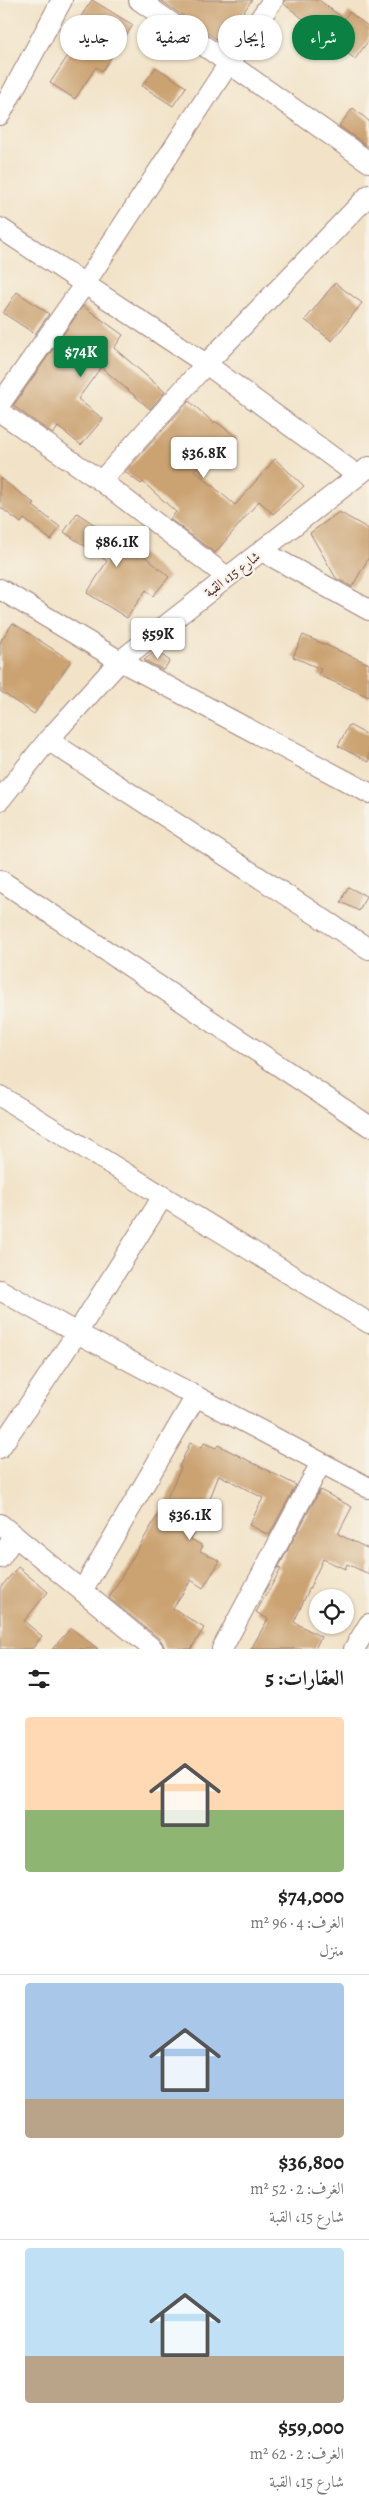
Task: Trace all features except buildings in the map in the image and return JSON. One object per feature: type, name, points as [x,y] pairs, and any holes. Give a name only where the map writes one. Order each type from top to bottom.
[{"type":"street","points":[[0,115],[62,0]]},
{"type":"street","points":[[139,0],[369,162]]},
{"type":"street","points":[[0,404],[84,285],[229,63],[273,0]]},
{"type":"street","points":[[101,481],[206,364],[369,195]]},
{"type":"street","points":[[0,228],[206,364],[363,471]]},
{"type":"street","points":[[0,412],[101,481],[227,577]]},
{"type":"street","name":"شارع 15، القبة","points":[[3,790],[120,661],[262,552],[363,471]]},
{"type":"street","points":[[262,552],[369,610]]},
{"type":"street","points":[[0,589],[120,661],[369,794]]},
{"type":"street","points":[[48,740],[369,949]]},
{"type":"street","points":[[0,880],[369,1126]]},
{"type":"street","points":[[0,1096],[162,1198],[369,1323]]},
{"type":"street","points":[[0,1448],[77,1334],[162,1198]]},
{"type":"street","points":[[0,1290],[77,1334],[369,1488]]},
{"type":"street","points":[[82,1591],[196,1396]]},
{"type":"street","points":[[222,1649],[321,1463]]},
{"type":"street","points":[[0,1558],[8,1530],[153,1649]]},
{"type":"street","points":[[354,1649],[369,1624]]}]
